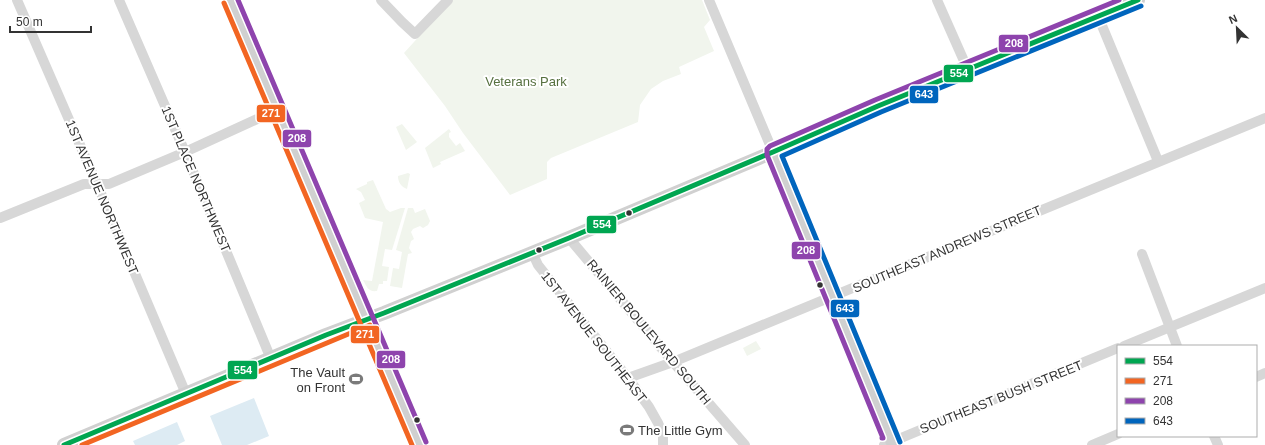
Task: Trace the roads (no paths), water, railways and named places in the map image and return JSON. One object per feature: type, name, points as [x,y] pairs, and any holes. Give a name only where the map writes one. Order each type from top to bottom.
[{"type":"main road","points":[[230,0],[420,445]]},
{"type":"main road","points":[[64,445],[270,358],[569,238],[878,106],[1138,0]]},
{"type":"main road","points":[[773,152],[833,296],[890,444]]},
{"type":"street","name":"1ST AVENUE NORTHWEST","points":[[17,0],[186,394]]},
{"type":"street","name":"1ST PLACE NORTHWEST","points":[[119,0],[185,152],[270,358]]},
{"type":"street","points":[[381,0],[415,34],[448,0]]},
{"type":"street","points":[[711,0],[773,152]]},
{"type":"street","points":[[937,0],[968,70]]},
{"type":"street","points":[[1098,16],[1158,161]]},
{"type":"street","points":[[0,218],[84,184],[109,184],[185,152],[277,110]]},
{"type":"street","name":"SOUTHEAST ANDREWS STREET","points":[[628,378],[673,362],[1265,118]]},
{"type":"street","name":"RAINIER BOULEVARD SOUTH","points":[[569,238],[745,445]]},
{"type":"street","name":"1ST AVENUE SOUTHEAST","points":[[532,252],[538,265],[628,378],[649,407],[663,435],[663,445]]},
{"type":"street","points":[[1142,254],[1177,345]]},
{"type":"street","points":[[1126,345],[1265,288]]},
{"type":"street","name":"SOUTHEAST BUSH STREET","points":[[890,444],[1117,348]]},
{"type":"street","points":[[1092,445],[1117,434]]},
{"type":"place","name":"The Vault on Front","points":[[356,379]]},
{"type":"place","name":"The Little Gym","points":[[627,430]]},
{"type":"park label","name":"Veterans Park","points":[[526,81]]}]
